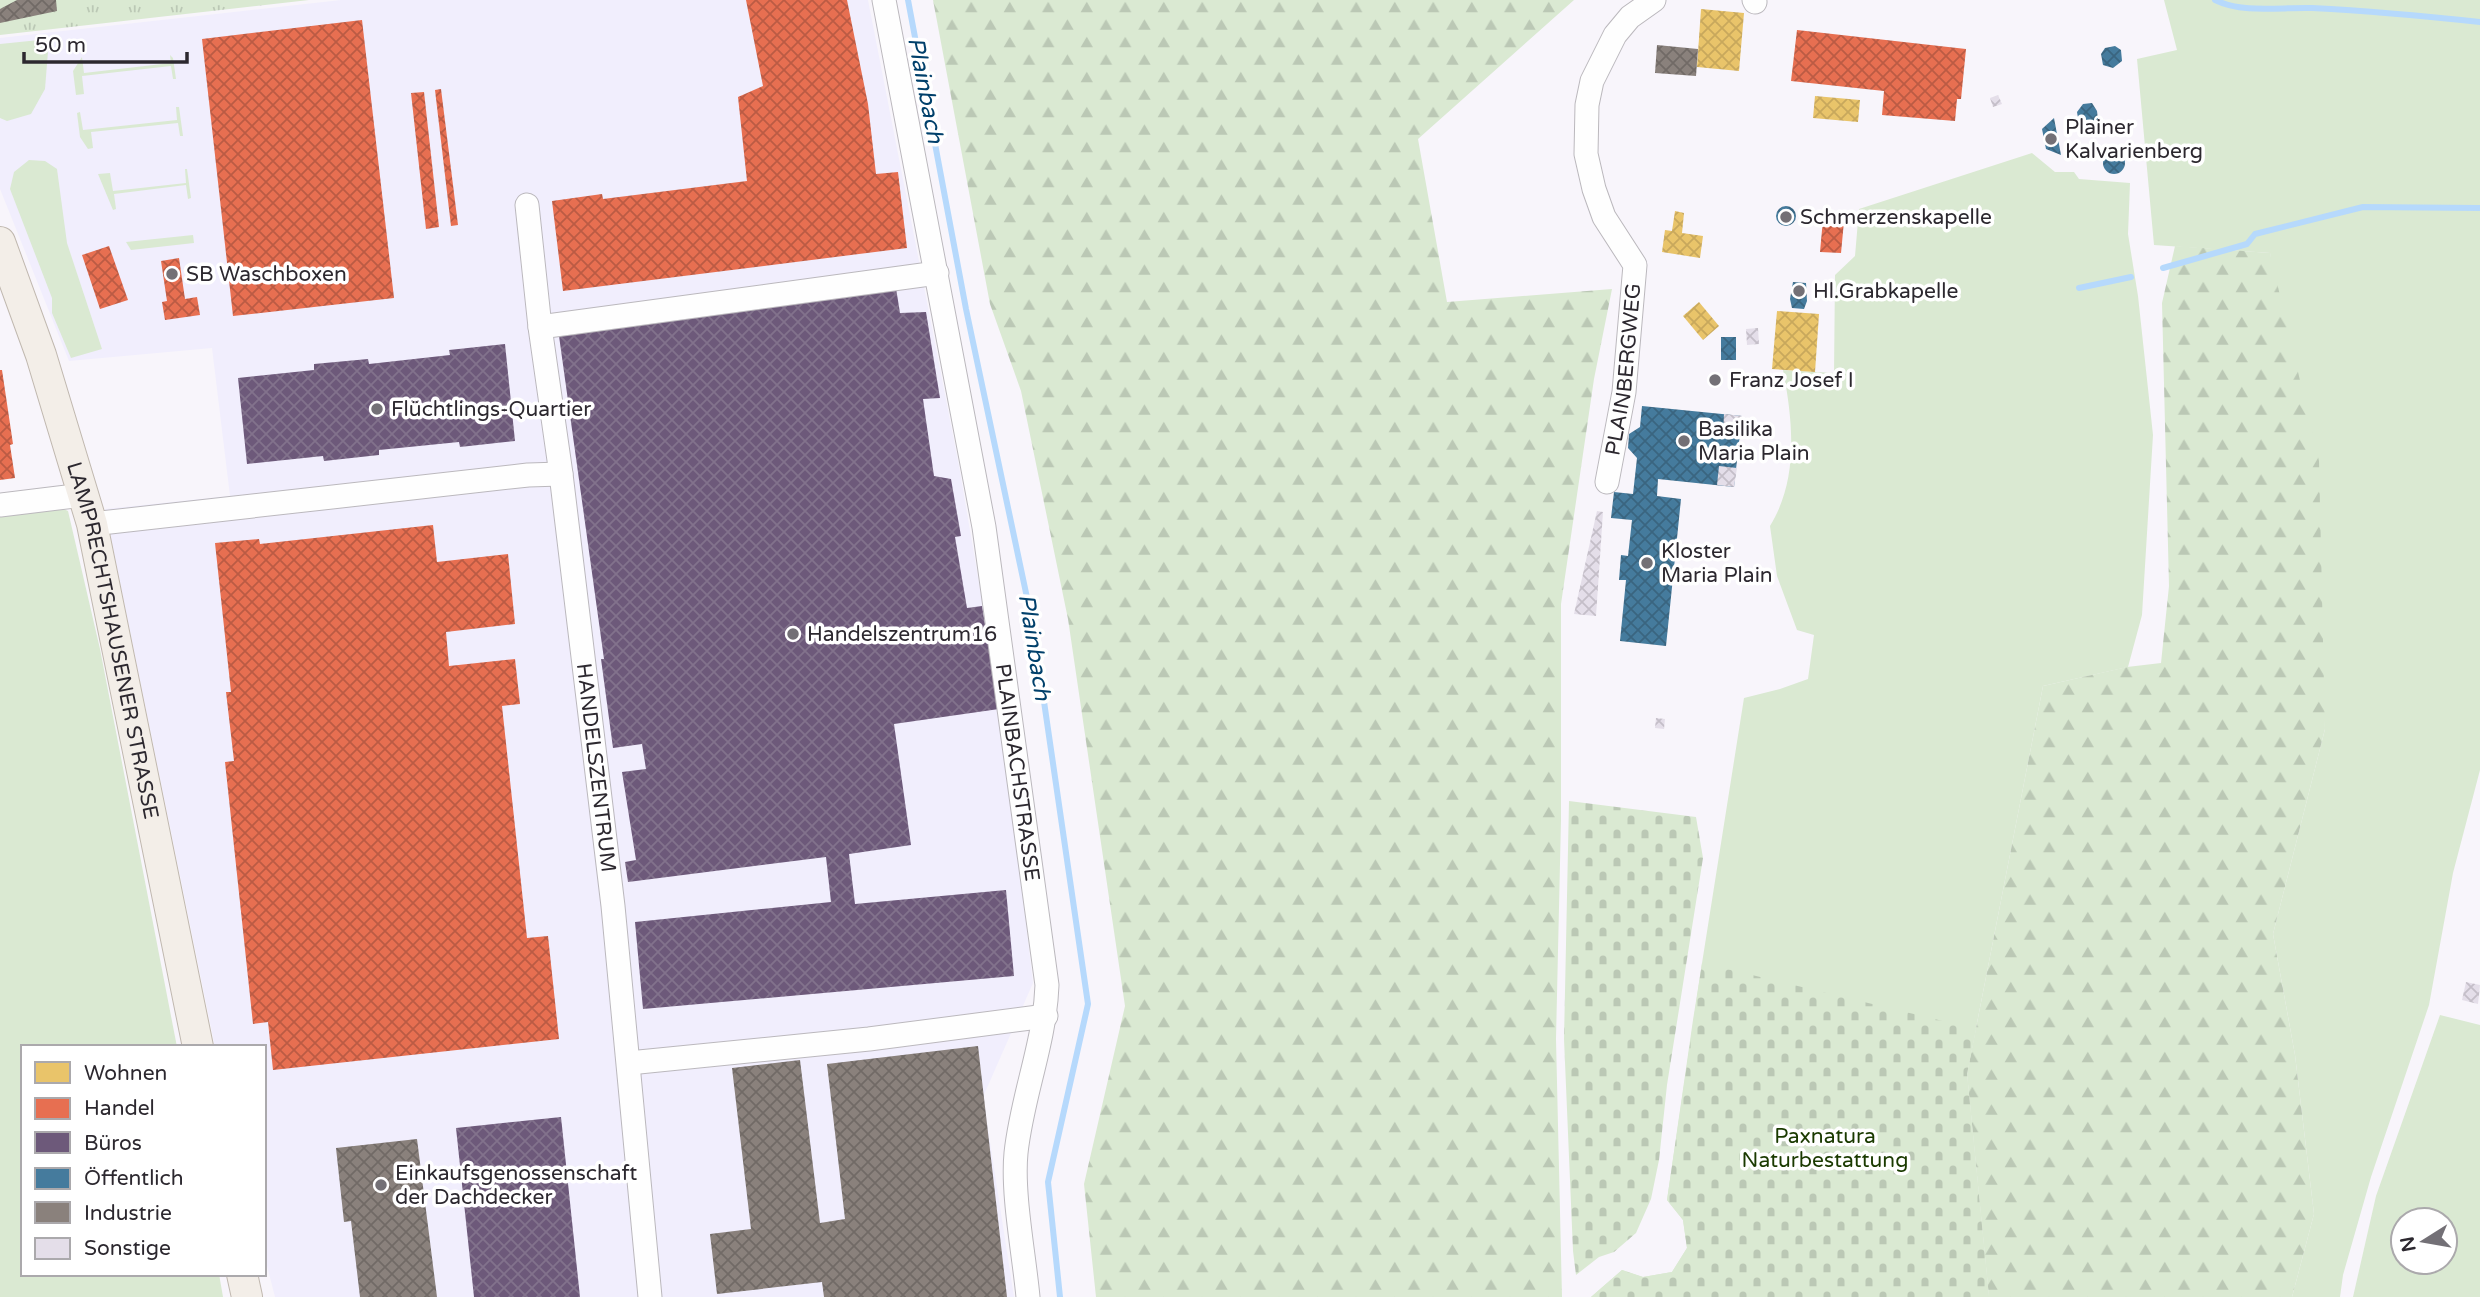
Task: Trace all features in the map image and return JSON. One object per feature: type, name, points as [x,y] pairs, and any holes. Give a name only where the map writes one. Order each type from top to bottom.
[{"type":"main road","name":"LAMPRECHTSHAUSENER STRASSE","points":[[0,242],[41,355],[92,524],[198,1045]]},
{"type":"main road","points":[[242,1276],[247,1297]]},
{"type":"street","name":"PLAINBACHSTRASSE","points":[[884,0],[984,527],[1046,972],[1046,1016],[1016,1154],[1028,1297]]},
{"type":"street","name":"PLAINBERGWEG","points":[[1607,482],[1624,392],[1635,265],[1604,217],[1594,189],[1586,154],[1587,105],[1592,81],[1615,35],[1630,17],[1654,0]]},
{"type":"street","name":"HANDELSZENTRUM","points":[[527,205],[613,906],[650,1297]]},
{"type":"street","points":[[540,327],[937,273]]},
{"type":"street","points":[[92,524],[561,474]]},
{"type":"street","points":[[0,505],[83,495]]},
{"type":"street","points":[[629,1063],[869,1039],[1046,1016]]},
{"type":"shaded area","points":[[341,0],[868,0],[959,466],[1001,712],[1033,983],[983,1097],[1014,1297],[275,1297],[266,1262],[266,1045],[215,1045],[105,509],[230,496],[212,348],[69,361],[0,189],[0,38]]},
{"type":"green space","points":[[0,0],[309,0],[0,35]]},
{"type":"green space","points":[[933,0],[1574,0],[1418,139],[1447,302],[1612,289],[1594,379],[1561,604],[1561,820],[1556,1039],[1562,1297],[1096,1297],[1084,1184],[1125,1006],[1068,619],[1021,391],[990,304]]},
{"type":"green space","points":[[2164,0],[2480,0],[2480,770],[2453,873],[2429,1005],[2371,1177],[2343,1275],[2340,1297],[2292,1297],[2314,1214],[2295,1055],[2273,934],[2325,729],[2270,253],[2154,245],[2137,59],[2177,50]]},
{"type":"green space","points":[[49,39],[45,89],[31,114],[7,121],[0,118],[0,44]]},
{"type":"green space","points":[[170,55],[173,58],[176,79],[173,79],[171,66],[82,76],[84,94],[76,95],[73,71],[82,57],[84,73],[171,63]]},
{"type":"green space","points":[[176,107],[179,107],[183,136],[180,136],[178,123],[91,132],[93,148],[88,149],[80,137],[77,113],[80,112],[83,130],[177,120]]},
{"type":"green space","points":[[2032,153],[2055,172],[2074,172],[2079,179],[2130,183],[2128,234],[2138,296],[2153,435],[2142,615],[2128,667],[2043,686],[1967,1074],[1989,1297],[1591,1297],[1622,1270],[1643,1277],[1672,1272],[1687,1248],[1683,1220],[1667,1200],[1744,698],[1808,679],[1814,635],[1797,630],[1777,576],[1770,526],[1786,489],[1791,450],[1783,370],[1834,373],[1835,275],[1855,256],[1859,209]]},
{"type":"green space","points":[[29,160],[45,161],[57,169],[67,243],[102,349],[71,358],[52,313],[52,298],[10,189],[14,172]]},
{"type":"green space","points":[[185,169],[191,198],[188,199],[186,185],[114,194],[116,209],[113,210],[98,174],[110,173],[113,191],[186,183]]},
{"type":"green space","points":[[193,235],[194,243],[131,250],[126,242]]},
{"type":"green space","points":[[2175,246],[2270,253],[2319,461],[2325,729],[2273,934],[2295,1055],[2314,1214],[2292,1297],[1989,1297],[1967,1074],[2043,686],[2127,667],[2161,663],[2169,586],[2162,303]]},
{"type":"green space","points":[[55,505],[68,511],[100,649],[177,1045],[21,1045],[21,1276],[219,1276],[223,1297],[0,1297],[0,513]]},
{"type":"green space","points":[[1569,801],[1696,817],[1703,858],[1651,1199],[1636,1233],[1614,1252],[1599,1257],[1576,1275],[1564,1039]]},
{"type":"green space","name":"Paxnatura Naturbestattung","points":[[1702,963],[1976,1029],[1967,1074],[1989,1297],[1591,1297],[1622,1270],[1643,1277],[1672,1272],[1687,1248],[1683,1220],[1667,1200]]},
{"type":"green space","points":[[2440,1015],[2480,1025],[2480,1297],[2353,1297],[2376,1196]]},
{"type":"building: Wohnen","points":[[1701,9],[1744,13],[1739,71],[1697,67]]},
{"type":"building: Wohnen","points":[[1815,96],[1860,100],[1858,122],[1813,118]]},
{"type":"building: Wohnen","points":[[1675,211],[1684,213],[1682,233],[1703,236],[1700,258],[1662,252],[1665,230],[1672,231]]},
{"type":"building: Wohnen","points":[[1699,302],[1719,326],[1703,340],[1683,316]]},
{"type":"building: Wohnen","points":[[1777,311],[1819,314],[1815,372],[1772,369]]},
{"type":"building: Handel","points":[[746,0],[847,0],[868,104],[876,174],[898,172],[907,248],[563,291],[552,201],[602,194],[603,199],[747,181],[738,97],[763,86]]},
{"type":"building: Handel","points":[[362,20],[394,298],[233,316],[202,39]]},
{"type":"building: Handel","points":[[1797,30],[1966,49],[1961,99],[1957,99],[1955,121],[1882,115],[1884,91],[1791,81]]},
{"type":"building: Handel","points":[[441,89],[458,225],[451,226],[435,90]]},
{"type":"building: Handel","points":[[424,92],[439,227],[426,229],[411,93]]},
{"type":"building: Handel","points":[[1823,219],[1844,221],[1841,253],[1820,252]]},
{"type":"building: Handel","points":[[109,246],[128,300],[100,309],[82,255]]},
{"type":"building: Handel","points":[[179,258],[185,299],[197,297],[200,315],[165,320],[162,302],[167,301],[161,261]]},
{"type":"building: Handel","points":[[0,370],[13,444],[10,445],[15,478],[0,480]]},
{"type":"building: Handel","points":[[433,525],[437,562],[508,554],[515,624],[446,632],[449,666],[515,659],[520,704],[502,706],[527,938],[548,936],[559,1039],[273,1070],[268,1022],[253,1024],[225,762],[234,761],[226,692],[231,692],[215,543],[259,539],[260,544]]},
{"type":"building: Büros","name":"Handelszentrum16","points":[[896,288],[900,313],[926,312],[940,398],[923,399],[934,476],[951,479],[961,536],[955,537],[967,608],[982,606],[999,709],[894,724],[911,845],[849,854],[855,904],[1006,890],[1014,976],[643,1009],[635,922],[831,902],[826,857],[628,882],[625,862],[636,860],[622,772],[646,769],[642,744],[613,748],[601,659],[604,659],[559,336]]},
{"type":"building: Büros","name":"Flüchtlings-Quartier","points":[[505,344],[515,441],[460,447],[459,442],[379,450],[379,455],[324,461],[323,456],[247,464],[238,378],[314,370],[314,364],[368,359],[369,364],[450,355],[449,350]]},
{"type":"building: Büros","points":[[561,1117],[580,1297],[474,1297],[456,1128]]},
{"type":"building: Öffentlich","points":[[2115,46],[2121,50],[2122,61],[2113,68],[2103,65],[2101,54],[2105,48]]},
{"type":"building: Öffentlich","points":[[2092,103],[2098,120],[2092,129],[2084,129],[2079,124],[2077,112],[2083,104]]},
{"type":"building: Öffentlich","name":"Plainer Kalvarienberg","points":[[2054,118],[2061,155],[2046,149],[2042,129]]},
{"type":"building: Öffentlich","points":[[2114,152],[2122,155],[2125,163],[2122,171],[2114,174],[2106,171],[2103,163],[2106,155]]},
{"type":"building: Öffentlich","name":"Schmerzenskapelle","points":[[1782,206],[1790,206],[1796,216],[1790,226],[1782,226],[1776,220],[1776,212]]},
{"type":"building: Öffentlich","name":"Hl.Grabkapelle","points":[[1793,282],[1806,283],[1807,301],[1804,309],[1792,308],[1790,299]]},
{"type":"building: Öffentlich","points":[[1721,337],[1736,337],[1736,360],[1721,360]]},
{"type":"building: Öffentlich","points":[[1642,406],[1742,416],[1734,487],[1658,479],[1657,496],[1681,499],[1666,646],[1620,641],[1626,580],[1619,580],[1621,555],[1628,556],[1632,520],[1611,518],[1614,492],[1633,494],[1637,458],[1628,448],[1629,434],[1640,427]]},
{"type":"building: Industrie","points":[[17,0],[56,0],[57,11],[0,23],[0,9]]},
{"type":"building: Industrie","points":[[1657,45],[1698,49],[1696,76],[1655,73]]},
{"type":"building: Industrie","points":[[978,1046],[1007,1297],[824,1297],[822,1282],[717,1294],[710,1234],[751,1229],[732,1068],[800,1060],[820,1223],[845,1219],[827,1064]]},
{"type":"building: Industrie","name":"Einkaufsgenossenschaft der Dachdecker","points":[[417,1139],[437,1297],[360,1297],[351,1221],[344,1222],[336,1148]]},
{"type":"building: Sonstige","points":[[1998,95],[2002,104],[1993,107],[1990,98]]},
{"type":"building: Sonstige","points":[[1758,328],[1759,344],[1747,345],[1746,329]]},
{"type":"building: Sonstige","points":[[1724,414],[1742,416],[1740,435],[1723,433]]},
{"type":"building: Sonstige","points":[[1719,466],[1737,468],[1734,487],[1717,485]]},
{"type":"building: Sonstige","points":[[1597,511],[1603,512],[1596,616],[1574,614]]},
{"type":"building: Sonstige","points":[[1656,718],[1665,719],[1664,729],[1655,728]]},
{"type":"building: Sonstige","points":[[2466,982],[2480,985],[2478,1004],[2462,1000]]},
{"type":"waterway","name":"Plainbach","points":[[908,0],[966,309],[1033,626],[1088,1004],[1048,1182],[1060,1297]]},
{"type":"waterway","points":[[2215,0],[2238,7],[2262,9],[2333,9],[2480,22]]},
{"type":"waterway","points":[[2163,268],[2247,244],[2255,234],[2363,207],[2480,208]]},
{"type":"waterway","points":[[2079,288],[2131,277]]},
{"type":"place","name":"Plainer Kalvarienberg","points":[[2051,139]]},
{"type":"place","name":"Schmerzenskapelle","points":[[1786,217]]},
{"type":"place","name":"SB Waschboxen","points":[[172,274]]},
{"type":"place","name":"Hl.Grabkapelle","points":[[1799,291]]},
{"type":"place","name":"Franz Josef I","points":[[1715,380]]},
{"type":"place","name":"Flüchtlings-Quartier","points":[[377,409]]},
{"type":"place","name":"Basilika Maria Plain","points":[[1684,441]]},
{"type":"place","name":"Kloster Maria Plain","points":[[1647,563]]},
{"type":"place","name":"Handelszentrum16","points":[[793,634]]},
{"type":"place","name":"Einkaufsgenossenschaft der Dachdecker","points":[[381,1185]]}]
